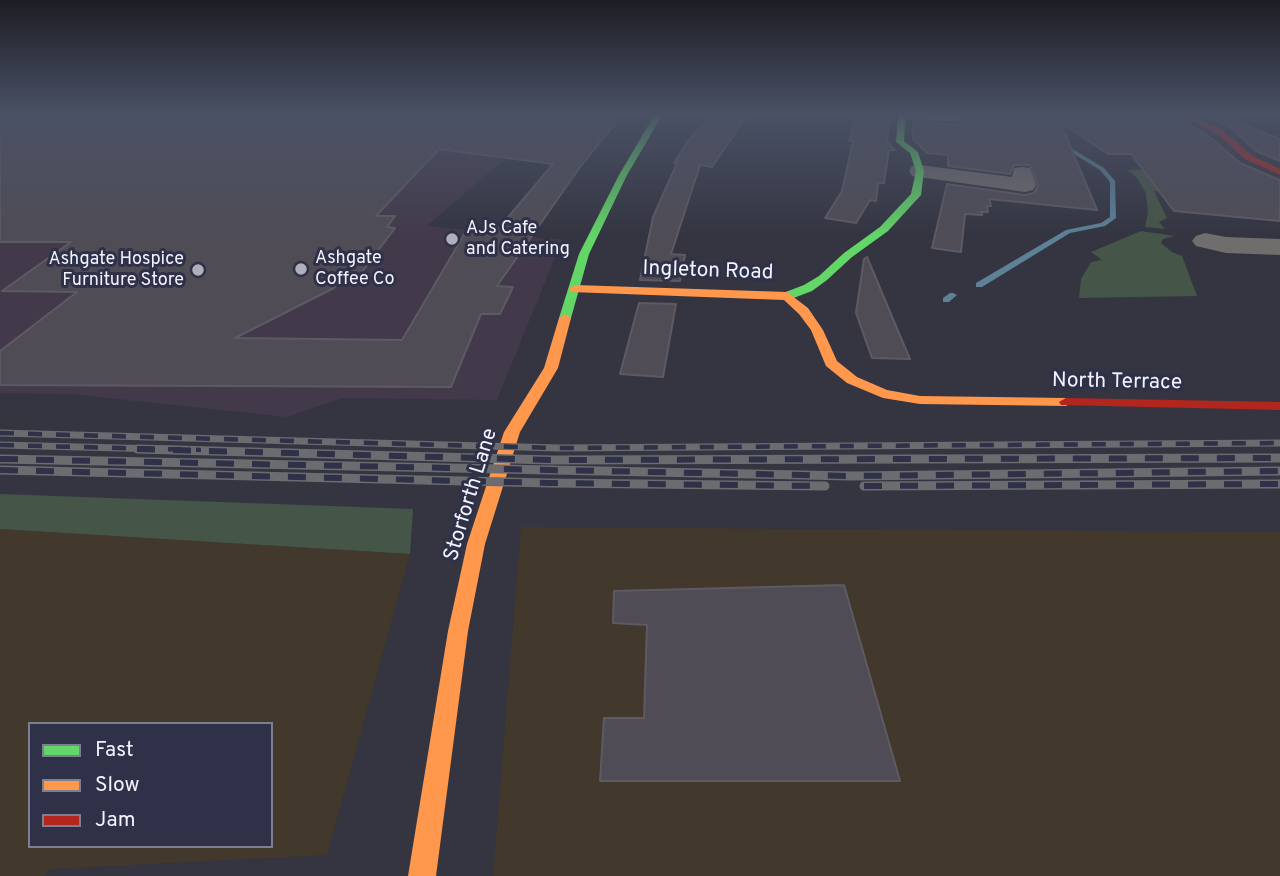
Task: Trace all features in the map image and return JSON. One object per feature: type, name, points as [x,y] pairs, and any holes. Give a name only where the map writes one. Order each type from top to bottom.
[{"type":"street","name":"Storforth Lane","points":[[422,876],[457,631],[476,544],[496,475],[512,432],[551,368],[584,254],[635,155]]},
{"type":"street","points":[[787,296],[808,288],[884,229],[916,195],[920,171],[915,155]]},
{"type":"street","points":[[1246,155],[1280,172]]},
{"type":"street","points":[[920,171],[1025,185],[1022,173]]},
{"type":"street","points":[[1192,239],[1237,246],[1280,247]]},
{"type":"street","name":"Ingleton Road","points":[[575,289],[787,296],[804,311],[817,330],[831,363],[852,380],[883,394],[920,400],[960,401]]},
{"type":"street","name":"North Terrace","points":[[960,401],[1277,406]]},
{"type":"shaded area","points":[[0,155],[510,155],[427,226],[562,240],[497,400],[342,398],[287,417],[71,394],[0,393]]},
{"type":"shaded area","points":[[521,527],[1280,532],[1280,876],[493,876]]},
{"type":"shaded area","points":[[0,529],[410,554],[327,855],[51,869],[43,876],[0,876]]},
{"type":"green space","points":[[1257,169],[1146,174],[1159,191],[1154,191],[1167,218],[1159,222],[1165,229],[1145,227],[1148,212],[1146,193],[1137,178],[1127,170]]},
{"type":"green space","points":[[1141,231],[1175,236],[1163,239],[1161,243],[1182,256],[1197,296],[1079,298],[1081,279],[1091,262],[1102,260],[1091,252]]},
{"type":"green space","points":[[0,494],[413,509],[410,554],[0,529]]},
{"type":"building","points":[[0,155],[433,155],[376,216],[395,216],[387,227],[395,228],[359,276],[340,280],[334,288],[235,338],[402,340],[465,233],[493,235],[553,164],[484,155],[590,155],[497,286],[513,287],[500,314],[481,314],[451,387],[0,385],[0,351],[77,292],[2,291],[71,242],[0,242]]},
{"type":"building","points":[[679,155],[720,155],[712,167],[700,165],[671,254],[685,255],[680,281],[640,280],[653,217],[677,163],[674,163]]},
{"type":"building","points":[[850,155],[888,155],[884,183],[878,183],[876,201],[870,200],[856,223],[825,218],[842,191]]},
{"type":"building","points":[[948,155],[1074,155],[1097,210],[989,199],[991,206],[987,206],[988,212],[981,212],[982,215],[965,214],[961,252],[932,248],[947,184],[1025,195],[1034,193],[1038,186],[1030,165],[1014,165],[1010,174],[948,166]]},
{"type":"building","points":[[1132,155],[1231,155],[1240,163],[1280,180],[1280,221],[1174,211]]},
{"type":"building","points":[[1265,155],[1280,155],[1280,161]]},
{"type":"building","points":[[867,257],[910,359],[872,358],[856,313],[864,259]]},
{"type":"building","points":[[639,303],[676,304],[663,377],[620,374]]},
{"type":"building","points":[[844,585],[900,781],[600,781],[604,718],[644,718],[647,625],[613,623],[614,591]]},
{"type":"waterway","points":[[979,285],[1068,231],[1103,225],[1113,218],[1113,182],[1102,169],[1079,155]]},
{"type":"waterway","points":[[946,300],[953,295]]},
{"type":"railway","points":[[0,433],[559,448],[1280,443]]},
{"type":"railway","points":[[0,445],[201,450]]},
{"type":"railway","points":[[137,449],[552,460],[1280,458]]},
{"type":"railway","points":[[0,459],[852,476],[1280,471]]},
{"type":"railway","points":[[0,470],[549,483],[825,486]]},
{"type":"railway","points":[[864,486],[1280,484]]},
{"type":"traffic: fast","points":[[565,318],[584,254],[635,155]]},
{"type":"traffic: fast","points":[[787,296],[808,288],[823,278],[848,255],[884,229],[916,195],[920,171],[915,155]]},
{"type":"traffic: slow","points":[[575,289],[787,296],[804,311],[817,330],[831,363],[852,380],[883,394],[920,400],[1066,402]]},
{"type":"traffic: slow","points":[[422,876],[458,631],[476,544],[512,432],[551,368],[565,318]]},
{"type":"traffic: jam","points":[[1246,155],[1280,172]]},
{"type":"traffic: jam","points":[[1066,402],[1280,406]]},
{"type":"place","name":"AJs Cafe and Catering","points":[[452,239]]},
{"type":"place","name":"Ashgate Coffee Co","points":[[301,269]]},
{"type":"place","name":"Ashgate Hospice Furniture Store","points":[[198,270]]}]
